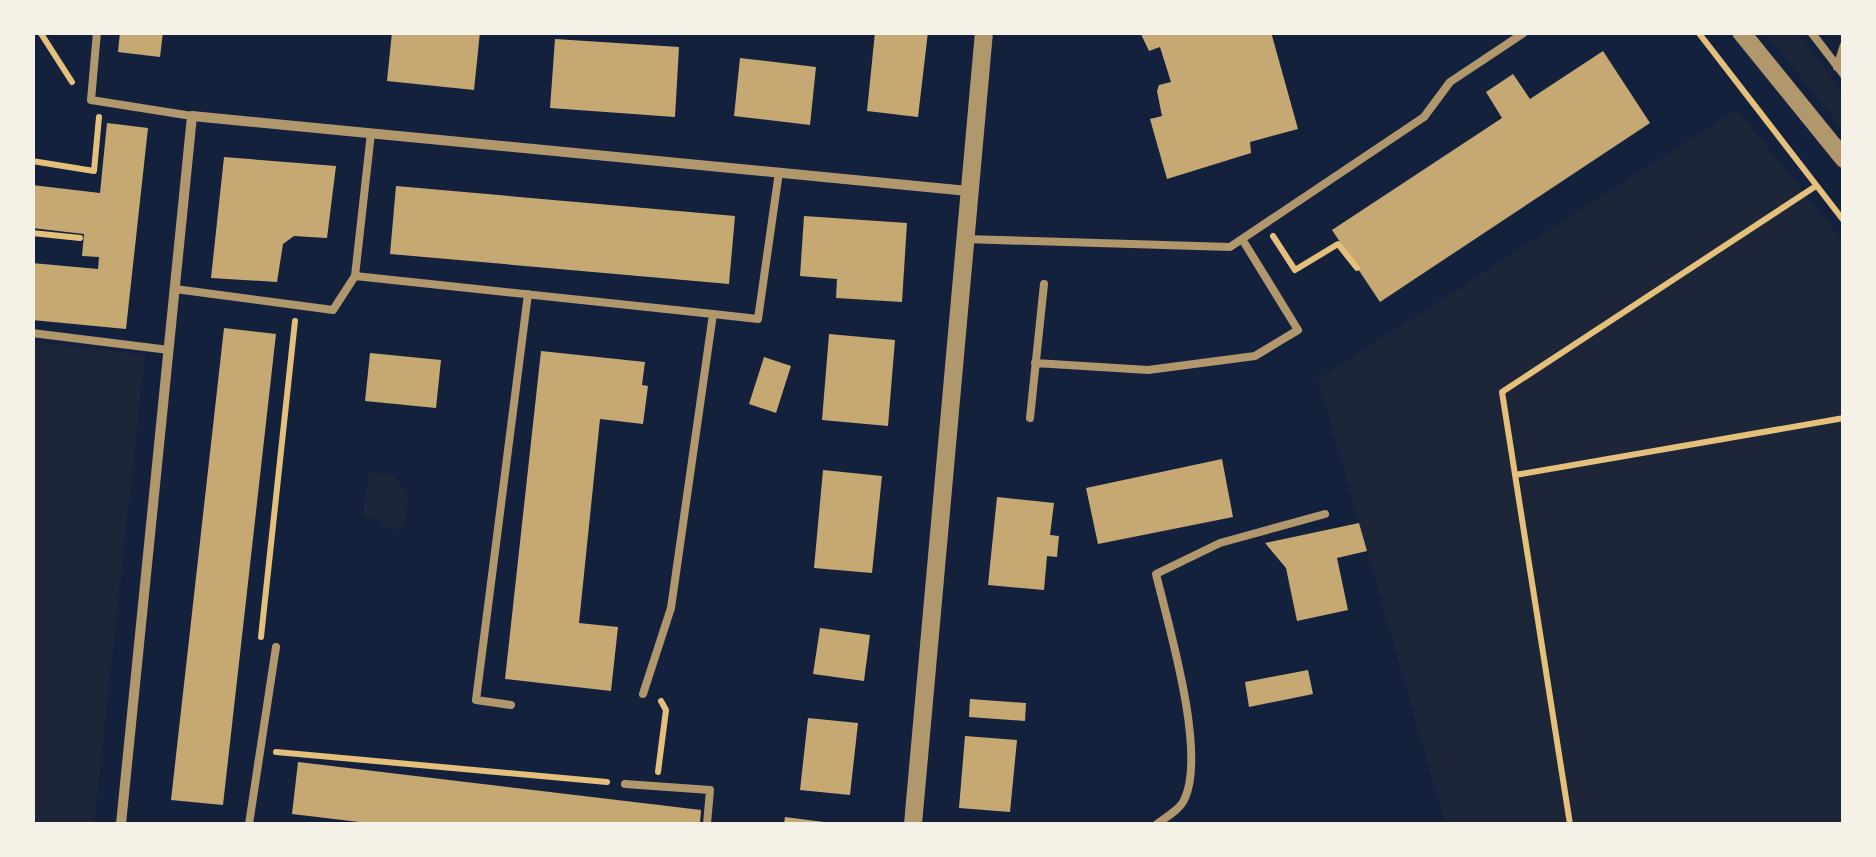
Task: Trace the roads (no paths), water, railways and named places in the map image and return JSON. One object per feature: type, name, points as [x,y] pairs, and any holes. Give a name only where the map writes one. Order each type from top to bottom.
[{"type":"street","points":[[912,824],[984,32]]},
{"type":"street","points":[[1741,32],[1844,159]]},
{"type":"street","points":[[122,824],[192,116],[968,191]]},
{"type":"lane","points":[[97,32],[96,100],[192,116]]},
{"type":"lane","points":[[964,239],[1230,247],[1424,117],[1450,82],[1526,32]]},
{"type":"lane","points":[[1811,32],[1840,71]]},
{"type":"lane","points":[[1840,71],[1844,46]]},
{"type":"lane","points":[[175,289],[333,310],[355,276],[371,133]]},
{"type":"lane","points":[[355,276],[758,319],[779,172]]},
{"type":"lane","points":[[1035,363],[1148,370],[1255,356],[1298,330],[1242,239]]},
{"type":"lane","points":[[1030,418],[1044,284]]},
{"type":"lane","points":[[511,705],[476,700],[528,294]]},
{"type":"lane","points":[[644,694],[671,608],[713,314]]},
{"type":"lane","points":[[32,334],[169,350]]},
{"type":"lane","points":[[1157,824],[1184,803],[1193,770],[1178,668],[1156,574],[1220,543],[1325,514]]},
{"type":"lane","points":[[249,824],[276,647]]},
{"type":"lane","points":[[625,784],[710,790],[707,824]]}]
